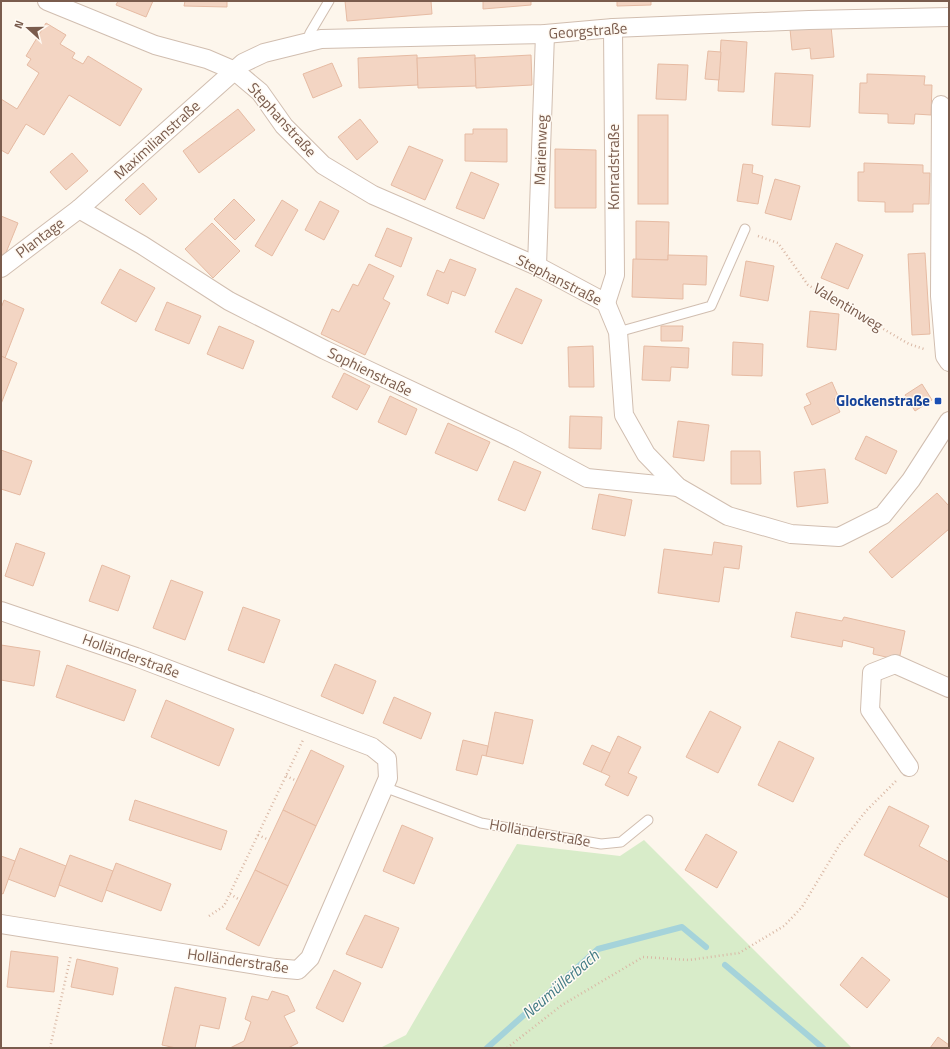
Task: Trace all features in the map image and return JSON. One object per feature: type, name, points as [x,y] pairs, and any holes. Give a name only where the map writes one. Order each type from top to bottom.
[{"type":"street","name":"Stephanstraße","points":[[47,1],[156,45],[207,59],[235,71],[260,92],[284,126],[323,166],[373,195],[537,266],[606,303],[618,332],[624,415],[646,454],[678,487],[728,516],[791,534],[839,537],[883,515],[911,480],[949,420]]},
{"type":"street","name":"Georgstraße","points":[[235,71],[243,62],[264,53],[321,39],[545,34],[613,28],[809,20],[949,17]]},
{"type":"street","name":"Konradstraße","points":[[606,303],[615,275],[613,28]]},
{"type":"street","name":"Marienweg","points":[[537,266],[545,34]]},
{"type":"street","name":"Maximilianstraße","points":[[78,209],[235,71]]},
{"type":"street","points":[[944,108],[940,296],[947,359]]},
{"type":"street","name":"Plantage","points":[[1,268],[78,209]]},
{"type":"street","name":"Sophienstraße","points":[[78,209],[142,245],[229,301],[339,357],[516,440],[587,478],[678,487]]},
{"type":"street","name":"Holländerstraße","points":[[1,611],[136,657],[372,747],[387,759],[388,778],[310,958],[298,970],[275,968],[1,924]]},
{"type":"street","points":[[909,767],[870,710],[872,674],[895,664],[949,688]]},
{"type":"lane","points":[[307,42],[310,33],[329,1]]},
{"type":"lane","points":[[618,332],[711,306],[744,231]]},
{"type":"lane","name":"Holländerstraße","points":[[384,787],[481,823],[601,844],[621,842],[648,820]]},
{"type":"path","name":"Valentinweg","points":[[744,231],[778,242],[808,285],[909,344],[947,359]]},
{"type":"path","points":[[209,916],[224,906],[311,724]]},
{"type":"path","points":[[507,1048],[562,1004],[643,957],[689,960],[739,953],[784,926],[802,907],[840,844],[866,811],[909,767]]},
{"type":"path","points":[[286,776],[297,780]]},
{"type":"path","points":[[258,835],[269,840]]},
{"type":"path","points":[[230,894],[240,900]]},
{"type":"path","points":[[50,1048],[76,935]]},
{"type":"green space","points":[[644,840],[852,1048],[380,1048],[406,1035],[517,844],[620,856]]},
{"type":"building","points":[[118,1],[153,1],[146,17],[116,5]]},
{"type":"building","points":[[185,1],[227,1],[227,7],[184,6]]},
{"type":"building","points":[[345,1],[431,1],[432,14],[347,21]]},
{"type":"building","points":[[483,1],[531,1],[531,5],[483,9]]},
{"type":"building","points":[[617,1],[651,1],[651,5],[617,6]]},
{"type":"building","points":[[46,23],[66,35],[60,44],[75,53],[72,58],[83,64],[88,56],[142,89],[120,126],[69,95],[44,135],[26,124],[8,154],[1,150],[1,99],[17,109],[39,73],[27,65],[31,59],[26,56]]},
{"type":"building","points":[[831,26],[834,57],[811,59],[810,48],[792,50],[790,29]]},
{"type":"building","points":[[721,40],[747,42],[744,92],[718,91]]},
{"type":"building","points":[[708,51],[721,52],[719,80],[705,79]]},
{"type":"building","points":[[417,55],[418,85],[359,88],[358,58]]},
{"type":"building","points":[[475,55],[476,86],[418,88],[417,58]]},
{"type":"building","points":[[531,55],[532,85],[476,88],[475,58]]},
{"type":"building","points":[[332,63],[342,86],[313,98],[303,74]]},
{"type":"building","points":[[658,64],[688,65],[686,100],[656,99]]},
{"type":"building","points":[[775,73],[813,75],[810,127],[772,125]]},
{"type":"building","points":[[867,74],[925,76],[924,85],[932,85],[931,115],[915,114],[914,124],[888,123],[888,114],[859,113],[860,83],[867,83]]},
{"type":"building","points":[[238,109],[255,130],[199,173],[183,151]]},
{"type":"building","points":[[638,115],[668,115],[668,204],[638,204]]},
{"type":"building","points":[[360,119],[378,142],[357,160],[338,137]]},
{"type":"building","points":[[473,129],[507,129],[507,162],[465,161],[465,134],[473,134]]},
{"type":"building","points":[[409,146],[443,160],[425,200],[391,185]]},
{"type":"building","points":[[555,149],[596,150],[596,208],[555,208]]},
{"type":"building","points":[[72,153],[88,171],[66,190],[50,172]]},
{"type":"building","points":[[864,163],[923,165],[923,173],[930,173],[929,204],[913,204],[913,212],[885,212],[885,202],[858,201],[858,172],[864,172]]},
{"type":"building","points":[[743,164],[753,165],[752,173],[763,176],[758,204],[737,201]]},
{"type":"building","points":[[471,172],[499,184],[484,219],[456,208]]},
{"type":"building","points":[[775,179],[800,186],[791,220],[765,213]]},
{"type":"building","points":[[143,183],[157,199],[140,215],[125,200]]},
{"type":"building","points":[[234,199],[255,220],[235,240],[214,219]]},
{"type":"building","points":[[282,200],[298,210],[272,256],[255,246]]},
{"type":"building","points":[[320,201],[339,211],[324,240],[305,230]]},
{"type":"building","points":[[1,216],[18,223],[1,265]]},
{"type":"building","points":[[636,221],[669,222],[668,260],[636,260]]},
{"type":"building","points":[[212,223],[240,251],[213,278],[185,249]]},
{"type":"building","points":[[387,228],[412,238],[401,267],[375,256]]},
{"type":"building","points":[[836,243],[863,255],[848,289],[821,278]]},
{"type":"building","points":[[925,253],[930,334],[912,335],[908,254]]},
{"type":"building","points":[[668,255],[707,256],[706,285],[683,284],[683,299],[632,297],[633,259],[668,260]]},
{"type":"building","points":[[450,259],[476,269],[465,296],[452,291],[448,304],[427,295],[437,270],[444,273]]},
{"type":"building","points":[[746,261],[774,266],[768,301],[740,296]]},
{"type":"building","points":[[369,264],[394,276],[383,299],[390,303],[365,355],[321,334],[332,309],[339,312],[353,284],[358,286]]},
{"type":"building","points":[[120,269],[155,288],[136,322],[101,303]]},
{"type":"building","points":[[516,288],[542,300],[522,344],[495,332]]},
{"type":"building","points":[[4,300],[24,309],[5,358],[1,356],[1,308]]},
{"type":"building","points":[[167,302],[201,316],[189,344],[155,330]]},
{"type":"building","points":[[810,311],[839,314],[836,350],[807,347]]},
{"type":"building","points":[[219,326],[254,341],[243,369],[207,354]]},
{"type":"building","points":[[661,326],[683,326],[682,341],[661,341]]},
{"type":"building","points":[[733,342],[763,344],[762,376],[732,375]]},
{"type":"building","points":[[593,346],[594,387],[569,387],[568,347]]},
{"type":"building","points":[[644,346],[689,348],[688,368],[671,367],[670,381],[642,380]]},
{"type":"building","points":[[1,356],[17,363],[1,404]]},
{"type":"building","points":[[344,373],[370,386],[357,410],[332,397]]},
{"type":"building","points":[[832,382],[838,396],[834,399],[840,412],[812,425],[804,407],[811,404],[806,394]]},
{"type":"building","points":[[922,384],[932,400],[915,411],[905,395]]},
{"type":"building","points":[[390,396],[417,409],[406,435],[378,422]]},
{"type":"building","points":[[570,416],[602,417],[601,449],[569,448]]},
{"type":"building","points":[[678,421],[709,425],[704,461],[673,457]]},
{"type":"building","points":[[448,423],[490,442],[477,471],[435,453]]},
{"type":"building","points":[[866,436],[897,451],[886,474],[855,459]]},
{"type":"building","points":[[1,450],[32,461],[20,495],[1,489]]},
{"type":"building","points":[[731,451],[760,451],[761,484],[731,484]]},
{"type":"building","points":[[514,461],[541,472],[525,511],[498,500]]},
{"type":"building","points":[[825,469],[828,503],[797,507],[794,472]]},
{"type":"building","points":[[937,493],[949,506],[949,529],[892,578],[869,552]]},
{"type":"building","points":[[599,494],[632,500],[625,536],[592,529]]},
{"type":"building","points":[[714,542],[742,546],[739,569],[724,567],[719,602],[658,593],[664,549],[712,555]]},
{"type":"building","points":[[16,543],[45,553],[33,586],[5,576]]},
{"type":"building","points":[[102,565],[130,576],[118,611],[89,601]]},
{"type":"building","points":[[171,580],[203,592],[185,640],[153,628]]},
{"type":"building","points":[[243,607],[280,620],[264,663],[228,650]]},
{"type":"building","points":[[796,612],[842,621],[844,617],[905,631],[899,660],[873,654],[874,648],[843,640],[842,647],[791,637]]},
{"type":"building","points":[[1,645],[40,651],[34,686],[1,680]]},
{"type":"building","points":[[335,664],[376,681],[363,714],[321,696]]},
{"type":"building","points":[[67,665],[136,690],[124,721],[56,697]]},
{"type":"building","points":[[394,697],[431,713],[421,739],[383,723]]},
{"type":"building","points":[[166,700],[234,729],[219,766],[151,737]]},
{"type":"building","points":[[710,711],[741,727],[718,773],[686,757]]},
{"type":"building","points":[[495,712],[533,720],[523,764],[486,756]]},
{"type":"building","points":[[618,736],[641,747],[628,773],[637,777],[628,796],[605,785],[610,776],[601,772]]},
{"type":"building","points":[[463,740],[488,746],[486,756],[482,755],[477,775],[456,770]]},
{"type":"building","points":[[779,741],[814,758],[793,802],[758,785]]},
{"type":"building","points":[[592,745],[610,753],[601,772],[583,764]]},
{"type":"building","points":[[311,750],[344,766],[316,826],[283,810]]},
{"type":"building","points":[[135,800],[227,831],[221,850],[129,820]]},
{"type":"building","points":[[889,806],[929,826],[919,846],[949,862],[949,898],[864,855]]},
{"type":"building","points":[[283,810],[316,826],[288,886],[255,870]]},
{"type":"building","points":[[402,825],[433,838],[414,884],[383,871]]},
{"type":"building","points":[[706,834],[737,852],[717,888],[685,870]]},
{"type":"building","points":[[20,848],[66,866],[55,897],[8,879]]},
{"type":"building","points":[[70,855],[113,871],[102,902],[59,885]]},
{"type":"building","points":[[1,856],[15,861],[3,894],[1,893]]},
{"type":"building","points":[[116,863],[171,884],[161,911],[106,890]]},
{"type":"building","points":[[255,870],[288,886],[259,946],[226,929]]},
{"type":"building","points":[[365,915],[399,928],[382,968],[346,954]]},
{"type":"building","points":[[11,951],[58,957],[54,992],[7,987]]},
{"type":"building","points":[[862,957],[890,980],[867,1008],[840,985]]},
{"type":"building","points":[[77,959],[118,968],[113,995],[71,987]]},
{"type":"building","points":[[334,970],[361,983],[343,1022],[316,1008]]},
{"type":"building","points":[[175,987],[226,998],[219,1029],[200,1025],[195,1048],[176,1048],[162,1045]]},
{"type":"building","points":[[272,991],[288,996],[295,1011],[284,1016],[298,1043],[288,1048],[230,1048],[244,1041],[251,1022],[245,1019],[252,996],[268,1000]]},
{"type":"building","points":[[938,1037],[949,1045],[949,1048],[930,1048]]},
{"type":"waterway","name":"Neumüllerbach","points":[[487,1048],[598,949],[682,927],[706,947]]},
{"type":"waterway","name":"Neumüllerbach","points":[[725,965],[823,1048]]},
{"type":"place","name":"Glockenstraße","points":[[938,401]]}]
